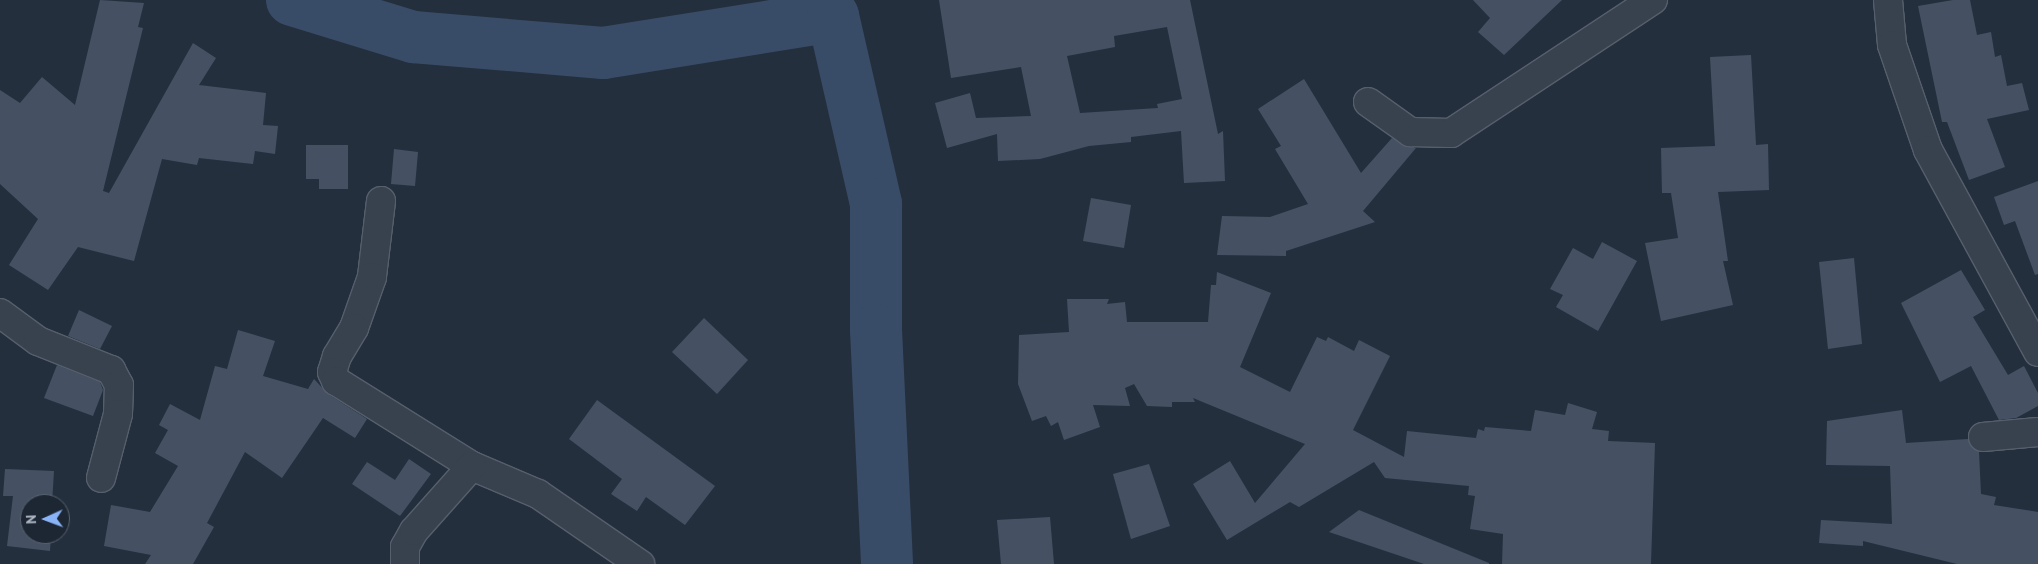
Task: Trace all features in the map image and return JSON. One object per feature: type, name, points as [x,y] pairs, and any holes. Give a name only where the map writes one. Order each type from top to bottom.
[{"type":"street","points":[[1368,102],[1410,132],[1451,133],[1653,0]]},
{"type":"street","points":[[1888,0],[1892,45],[1928,150],[2038,352]]},
{"type":"street","points":[[380,201],[372,277],[332,372],[344,386],[472,466],[538,494],[640,564]]},
{"type":"street","points":[[0,312],[38,341],[110,370],[119,385],[118,414],[101,478]]},
{"type":"street","points":[[1983,437],[2038,432]]},
{"type":"street","points":[[404,564],[405,547],[414,531],[472,466]]},
{"type":"building","points":[[100,0],[144,3],[138,27],[143,28],[103,191],[109,193],[193,43],[216,58],[199,85],[266,93],[263,125],[278,126],[275,154],[255,151],[253,164],[199,158],[197,165],[162,159],[134,261],[78,247],[48,290],[9,265],[38,219],[0,184],[0,90],[20,103],[42,77],[75,105]]},
{"type":"building","points":[[939,0],[1190,0],[1218,134],[1223,131],[1225,181],[1184,183],[1181,131],[1131,137],[1131,142],[1089,146],[1040,159],[998,161],[997,134],[947,148],[935,103],[970,93],[976,118],[1031,116],[1021,67],[951,78]],"holes":[[[1167,27],[1182,99],[1157,104],[1158,108],[1080,113],[1067,56],[1115,47],[1114,36]]]},
{"type":"building","points":[[1473,0],[1562,0],[1504,55],[1478,32],[1490,18]]},
{"type":"building","points":[[1953,0],[1970,0],[1977,35],[1991,32],[1995,57],[2001,55],[2007,86],[2022,83],[2029,110],[1987,119],[2005,167],[1969,180],[1947,122],[1942,122],[1918,6]]},
{"type":"building","points":[[1751,55],[1756,145],[1768,144],[1769,190],[1718,192],[1728,261],[1723,261],[1733,305],[1661,321],[1645,243],[1678,238],[1671,193],[1662,193],[1661,148],[1715,146],[1710,57]]},
{"type":"building","points":[[1304,79],[1361,173],[1392,138],[1416,148],[1363,211],[1375,222],[1286,251],[1286,256],[1217,255],[1222,216],[1270,217],[1308,204],[1275,149],[1281,146],[1258,109]]},
{"type":"building","points":[[306,145],[348,145],[348,189],[319,189],[319,179],[306,179]]},
{"type":"building","points":[[394,149],[418,152],[415,186],[391,184]]},
{"type":"building","points":[[2038,181],[2038,274],[2035,275],[2015,221],[2004,225],[1994,197]]},
{"type":"building","points":[[1091,198],[1131,205],[1124,248],[1083,241]]},
{"type":"building","points":[[1602,242],[1637,261],[1598,331],[1556,307],[1563,295],[1550,289],[1573,248],[1593,259]]},
{"type":"building","points":[[1854,258],[1862,344],[1828,349],[1819,262]]},
{"type":"building","points":[[1961,270],[1985,310],[1973,317],[2008,375],[2024,366],[2038,393],[2038,406],[2016,418],[1999,420],[1971,366],[1940,382],[1901,303]]},
{"type":"building","points":[[1217,272],[1271,293],[1240,367],[1290,392],[1317,337],[1326,341],[1328,337],[1354,351],[1359,340],[1390,356],[1353,430],[1404,457],[1407,431],[1476,438],[1478,429],[1484,431],[1485,427],[1531,431],[1535,410],[1565,415],[1568,403],[1597,412],[1592,429],[1609,431],[1608,441],[1655,443],[1651,564],[1502,564],[1503,534],[1470,529],[1475,496],[1468,495],[1469,486],[1385,478],[1374,462],[1299,507],[1290,502],[1227,540],[1193,484],[1230,461],[1255,503],[1305,444],[1193,398],[1195,402],[1172,402],[1172,407],[1147,406],[1134,384],[1125,388],[1130,406],[1093,405],[1100,427],[1064,440],[1058,422],[1051,426],[1046,416],[1032,421],[1018,384],[1019,335],[1069,332],[1067,299],[1109,299],[1107,304],[1125,302],[1127,322],[1208,322],[1211,285],[1216,285]]},
{"type":"building","points":[[79,310],[112,326],[100,349],[68,336]]},
{"type":"building","points":[[704,318],[748,360],[717,394],[672,352]]},
{"type":"building","points":[[238,330],[275,341],[263,376],[308,389],[314,379],[328,394],[367,419],[355,438],[323,418],[282,478],[245,452],[207,523],[214,527],[193,564],[145,564],[151,555],[104,546],[111,505],[150,512],[178,466],[155,453],[168,430],[159,425],[170,404],[200,420],[215,366],[227,369]]},
{"type":"building","points":[[57,365],[100,382],[103,390],[93,416],[44,398]]},
{"type":"building","points":[[597,400],[715,486],[685,525],[646,497],[637,511],[611,494],[622,479],[569,439]]},
{"type":"building","points":[[1902,410],[1906,443],[1968,439],[1979,452],[1981,494],[1996,497],[1994,505],[2038,512],[2038,564],[1957,564],[1863,541],[1863,546],[1819,543],[1821,520],[1892,524],[1890,466],[1826,465],[1827,421]]},
{"type":"building","points":[[409,459],[431,474],[400,516],[352,484],[367,462],[395,480]]},
{"type":"building","points":[[1149,464],[1170,526],[1131,539],[1113,474]]},
{"type":"building","points":[[5,469],[54,471],[53,494],[20,494],[20,544],[50,544],[50,551],[7,546],[13,496],[3,496]]},
{"type":"building","points":[[1359,510],[1489,564],[1424,564],[1329,532]]},
{"type":"building","points":[[1050,517],[1054,564],[1001,564],[997,520]]},
{"type":"waterway","points":[[292,0],[413,37],[603,53],[833,16],[876,204],[876,330],[887,564]]}]
